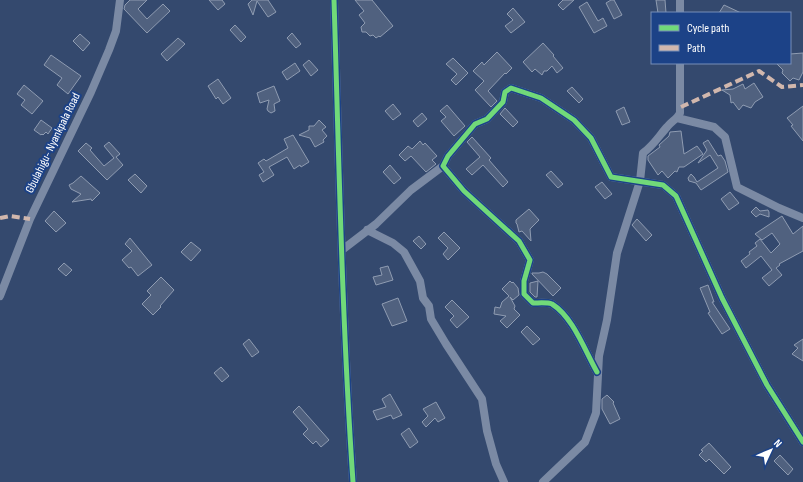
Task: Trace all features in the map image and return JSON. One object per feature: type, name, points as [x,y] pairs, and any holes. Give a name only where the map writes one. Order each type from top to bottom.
[{"type":"street","name":"Gbulahigu- Nyankpala Road","points":[[0,296],[30,219],[91,92],[109,50],[117,25],[120,0]]},
{"type":"street","points":[[334,0],[349,431],[353,482]]},
{"type":"street","points":[[680,0],[680,12]]},
{"type":"street","points":[[543,482],[585,442],[596,413],[599,356],[608,320],[616,253],[640,181],[643,153],[652,146],[668,125],[677,118],[681,107],[680,64]]},
{"type":"street","points":[[342,250],[368,230],[411,190],[443,166],[448,156],[475,124],[487,119],[503,102],[505,92],[511,88],[541,98],[574,120],[591,138],[611,176],[663,185],[676,196],[722,298],[767,385],[803,442]]},
{"type":"street","points":[[677,118],[714,127],[725,137],[736,187],[803,218]]},
{"type":"street","points":[[443,166],[464,191],[519,241],[530,260],[524,280],[524,294],[533,303],[550,303],[564,314],[575,330],[597,372]]},
{"type":"street","points":[[368,230],[393,243],[404,252],[420,281],[423,298],[429,306],[431,319],[482,399],[487,431],[496,464],[504,482]]},
{"type":"building","points":[[130,0],[147,0],[138,9],[147,19],[163,4],[170,11],[147,33],[124,9],[125,5]]},
{"type":"building","points":[[209,0],[222,0],[225,4],[218,10]]},
{"type":"building","points":[[252,0],[268,0],[276,12],[268,17],[257,1],[253,15],[248,4]]},
{"type":"building","points":[[355,0],[372,0],[393,26],[380,37],[379,36],[376,38],[373,35],[370,36],[366,32],[362,32],[361,27],[365,23],[359,15],[364,11]]},
{"type":"building","points":[[563,0],[574,0],[563,10],[558,5]]},
{"type":"building","points":[[614,0],[622,15],[614,19],[606,3]]},
{"type":"building","points":[[656,0],[665,0],[666,12],[658,12]]},
{"type":"building","points":[[587,2],[598,21],[603,18],[607,26],[594,33],[579,7]]},
{"type":"building","points":[[724,5],[739,12],[720,12]]},
{"type":"building","points":[[513,8],[525,22],[511,33],[505,26],[513,20],[507,14]]},
{"type":"building","points":[[235,25],[246,37],[241,42],[230,30]]},
{"type":"building","points":[[292,33],[301,44],[296,48],[287,38]]},
{"type":"building","points":[[80,34],[90,43],[83,51],[73,41]]},
{"type":"building","points":[[178,38],[185,44],[167,61],[161,54]]},
{"type":"building","points":[[543,43],[563,68],[557,73],[552,66],[547,71],[544,71],[542,75],[535,69],[532,72],[523,62]]},
{"type":"building","points":[[497,52],[512,68],[506,74],[505,73],[488,91],[497,101],[491,107],[475,90],[484,81],[473,71],[482,62],[484,65]]},
{"type":"building","points":[[803,53],[803,72],[799,80],[793,78],[790,81],[782,73],[783,70],[777,64],[791,64],[791,54]]},
{"type":"building","points":[[51,55],[81,76],[68,94],[57,85],[62,78],[44,65]]},
{"type":"building","points":[[453,58],[468,73],[456,85],[451,80],[457,74],[446,64]]},
{"type":"building","points":[[309,60],[318,70],[311,76],[303,65]]},
{"type":"building","points":[[295,63],[300,71],[287,80],[282,72]]},
{"type":"building","points":[[218,79],[231,98],[223,104],[218,97],[216,99],[208,86]]},
{"type":"building","points":[[754,83],[763,97],[755,102],[751,108],[743,105],[739,110],[733,102],[731,103],[730,95],[722,90],[733,89],[743,84],[745,89]]},
{"type":"building","points":[[24,85],[43,101],[32,114],[21,105],[25,100],[17,94]]},
{"type":"building","points":[[274,86],[280,101],[274,104],[275,111],[271,113],[267,109],[269,100],[260,103],[257,93]]},
{"type":"building","points":[[572,87],[583,99],[579,103],[567,91]]},
{"type":"building","points":[[393,104],[401,114],[393,120],[385,111]]},
{"type":"building","points":[[447,105],[465,126],[454,136],[441,121],[446,117],[440,111]]},
{"type":"building","points":[[803,106],[803,141],[791,126],[793,125],[787,118]]},
{"type":"building","points":[[624,107],[630,122],[622,125],[616,111]]},
{"type":"building","points":[[505,108],[518,122],[513,127],[500,114]]},
{"type":"building","points":[[422,113],[427,119],[418,127],[413,121]]},
{"type":"building","points":[[41,120],[52,128],[48,134],[46,132],[41,135],[34,130]]},
{"type":"building","points":[[319,120],[326,127],[322,130],[327,136],[323,140],[324,142],[315,147],[310,138],[299,135],[309,130],[309,126],[314,126]]},
{"type":"building","points":[[681,131],[684,154],[697,146],[703,154],[684,167],[679,167],[677,172],[675,171],[668,178],[662,171],[658,175],[648,160],[648,156],[660,147],[659,145],[669,136],[670,132]]},
{"type":"building","points":[[293,135],[309,162],[294,169],[287,157],[269,167],[274,175],[263,182],[259,175],[264,172],[258,163],[264,159],[266,161],[288,148],[284,139]]},
{"type":"building","points":[[472,137],[491,158],[489,160],[508,182],[503,187],[483,165],[472,175],[466,169],[480,157],[467,142]]},
{"type":"building","points":[[708,140],[718,156],[721,155],[725,161],[728,172],[701,190],[696,183],[689,181],[688,178],[691,174],[697,182],[718,168],[710,155],[698,163],[707,150],[703,143]]},
{"type":"building","points":[[420,141],[423,145],[425,143],[437,156],[432,160],[436,164],[426,172],[411,156],[405,161],[399,155],[408,146],[412,149]]},
{"type":"building","points":[[109,142],[120,154],[116,157],[123,165],[107,180],[78,151],[86,143],[92,148],[90,150],[104,166],[114,158],[104,146]]},
{"type":"building","points":[[390,165],[401,178],[394,184],[383,172]]},
{"type":"building","points":[[551,171],[563,184],[558,188],[546,175]]},
{"type":"building","points":[[135,174],[147,186],[141,193],[128,180]]},
{"type":"building","points":[[81,176],[100,193],[92,201],[91,199],[72,202],[81,194],[71,189],[69,185]]},
{"type":"building","points":[[602,182],[612,194],[605,199],[595,187]]},
{"type":"building","points":[[730,192],[739,203],[729,210],[721,199]]},
{"type":"building","points":[[756,207],[760,211],[768,210],[769,217],[760,214],[756,217],[751,212]]},
{"type":"building","points":[[529,209],[539,220],[530,229],[531,241],[522,231],[519,232],[516,223],[516,220]]},
{"type":"building","points":[[54,211],[66,223],[56,232],[45,221]]},
{"type":"building","points":[[782,216],[793,234],[803,226],[803,251],[779,264],[780,265],[776,268],[782,275],[769,286],[762,278],[772,270],[761,256],[746,268],[741,261],[757,246],[755,243],[760,239],[771,253],[780,244],[772,233],[762,240],[755,234]]},
{"type":"building","points":[[637,219],[652,235],[646,241],[632,225]]},
{"type":"building","points":[[444,232],[460,248],[448,260],[443,254],[448,248],[438,238]]},
{"type":"building","points":[[419,236],[426,244],[421,249],[413,241]]},
{"type":"building","points":[[130,238],[152,265],[138,276],[131,267],[129,268],[122,260],[132,251],[125,244]]},
{"type":"building","points":[[191,242],[201,250],[191,261],[181,252]]},
{"type":"building","points":[[64,263],[72,270],[66,276],[58,269]]},
{"type":"building","points":[[388,266],[393,280],[376,285],[373,277],[382,275],[380,268]]},
{"type":"building","points":[[543,272],[561,288],[553,296],[532,274]]},
{"type":"building","points":[[161,277],[174,290],[153,315],[142,304],[151,295],[147,291]]},
{"type":"building","points":[[510,281],[512,283],[513,282],[518,288],[519,295],[513,300],[510,297],[515,306],[514,309],[520,315],[507,328],[500,321],[506,316],[494,314],[495,307],[500,308],[502,302],[509,296],[502,289]]},
{"type":"building","points":[[538,281],[537,297],[535,297],[530,292],[530,283]]},
{"type":"building","points":[[708,285],[714,302],[712,302],[730,329],[722,334],[708,313],[710,312],[700,288]]},
{"type":"building","points":[[398,298],[407,321],[392,326],[382,304]]},
{"type":"building","points":[[452,300],[469,317],[457,328],[450,320],[454,316],[445,307]]},
{"type":"building","points":[[527,326],[540,339],[533,345],[521,332]]},
{"type":"building","points":[[249,339],[259,352],[252,357],[243,344]]},
{"type":"building","points":[[803,339],[803,361],[792,354],[798,348],[794,345]]},
{"type":"building","points":[[221,367],[229,376],[222,382],[214,373]]},
{"type":"building","points":[[390,394],[402,415],[393,419],[391,415],[377,420],[373,411],[386,407],[382,399]]},
{"type":"building","points":[[607,395],[614,402],[613,403],[620,419],[610,424],[602,409],[602,399]]},
{"type":"building","points":[[436,402],[445,418],[438,422],[435,418],[426,427],[422,422],[428,416],[423,409]]},
{"type":"building","points":[[299,406],[329,440],[321,447],[316,441],[313,444],[303,434],[308,429],[293,412]]},
{"type":"building","points":[[409,428],[418,442],[410,448],[401,434]]},
{"type":"building","points":[[709,443],[731,467],[724,474],[709,459],[706,462],[699,455],[703,451],[701,450]]},
{"type":"building","points":[[780,455],[793,469],[788,475],[774,461]]},
{"type":"marked path","points":[[681,107],[759,71],[782,87],[803,85]]},
{"type":"marked path","points":[[0,218],[10,216],[30,219]]},
{"type":"cycle path","points":[[334,0],[343,302],[353,482]]},
{"type":"cycle path","points":[[597,372],[578,335],[566,317],[552,304],[533,303],[524,294],[524,281],[530,260],[519,241],[464,191],[443,166],[448,156],[475,124],[487,119],[503,102],[505,92],[511,88],[541,98],[574,120],[591,138],[611,177],[663,185],[676,196],[722,298],[767,385],[803,442]]}]
